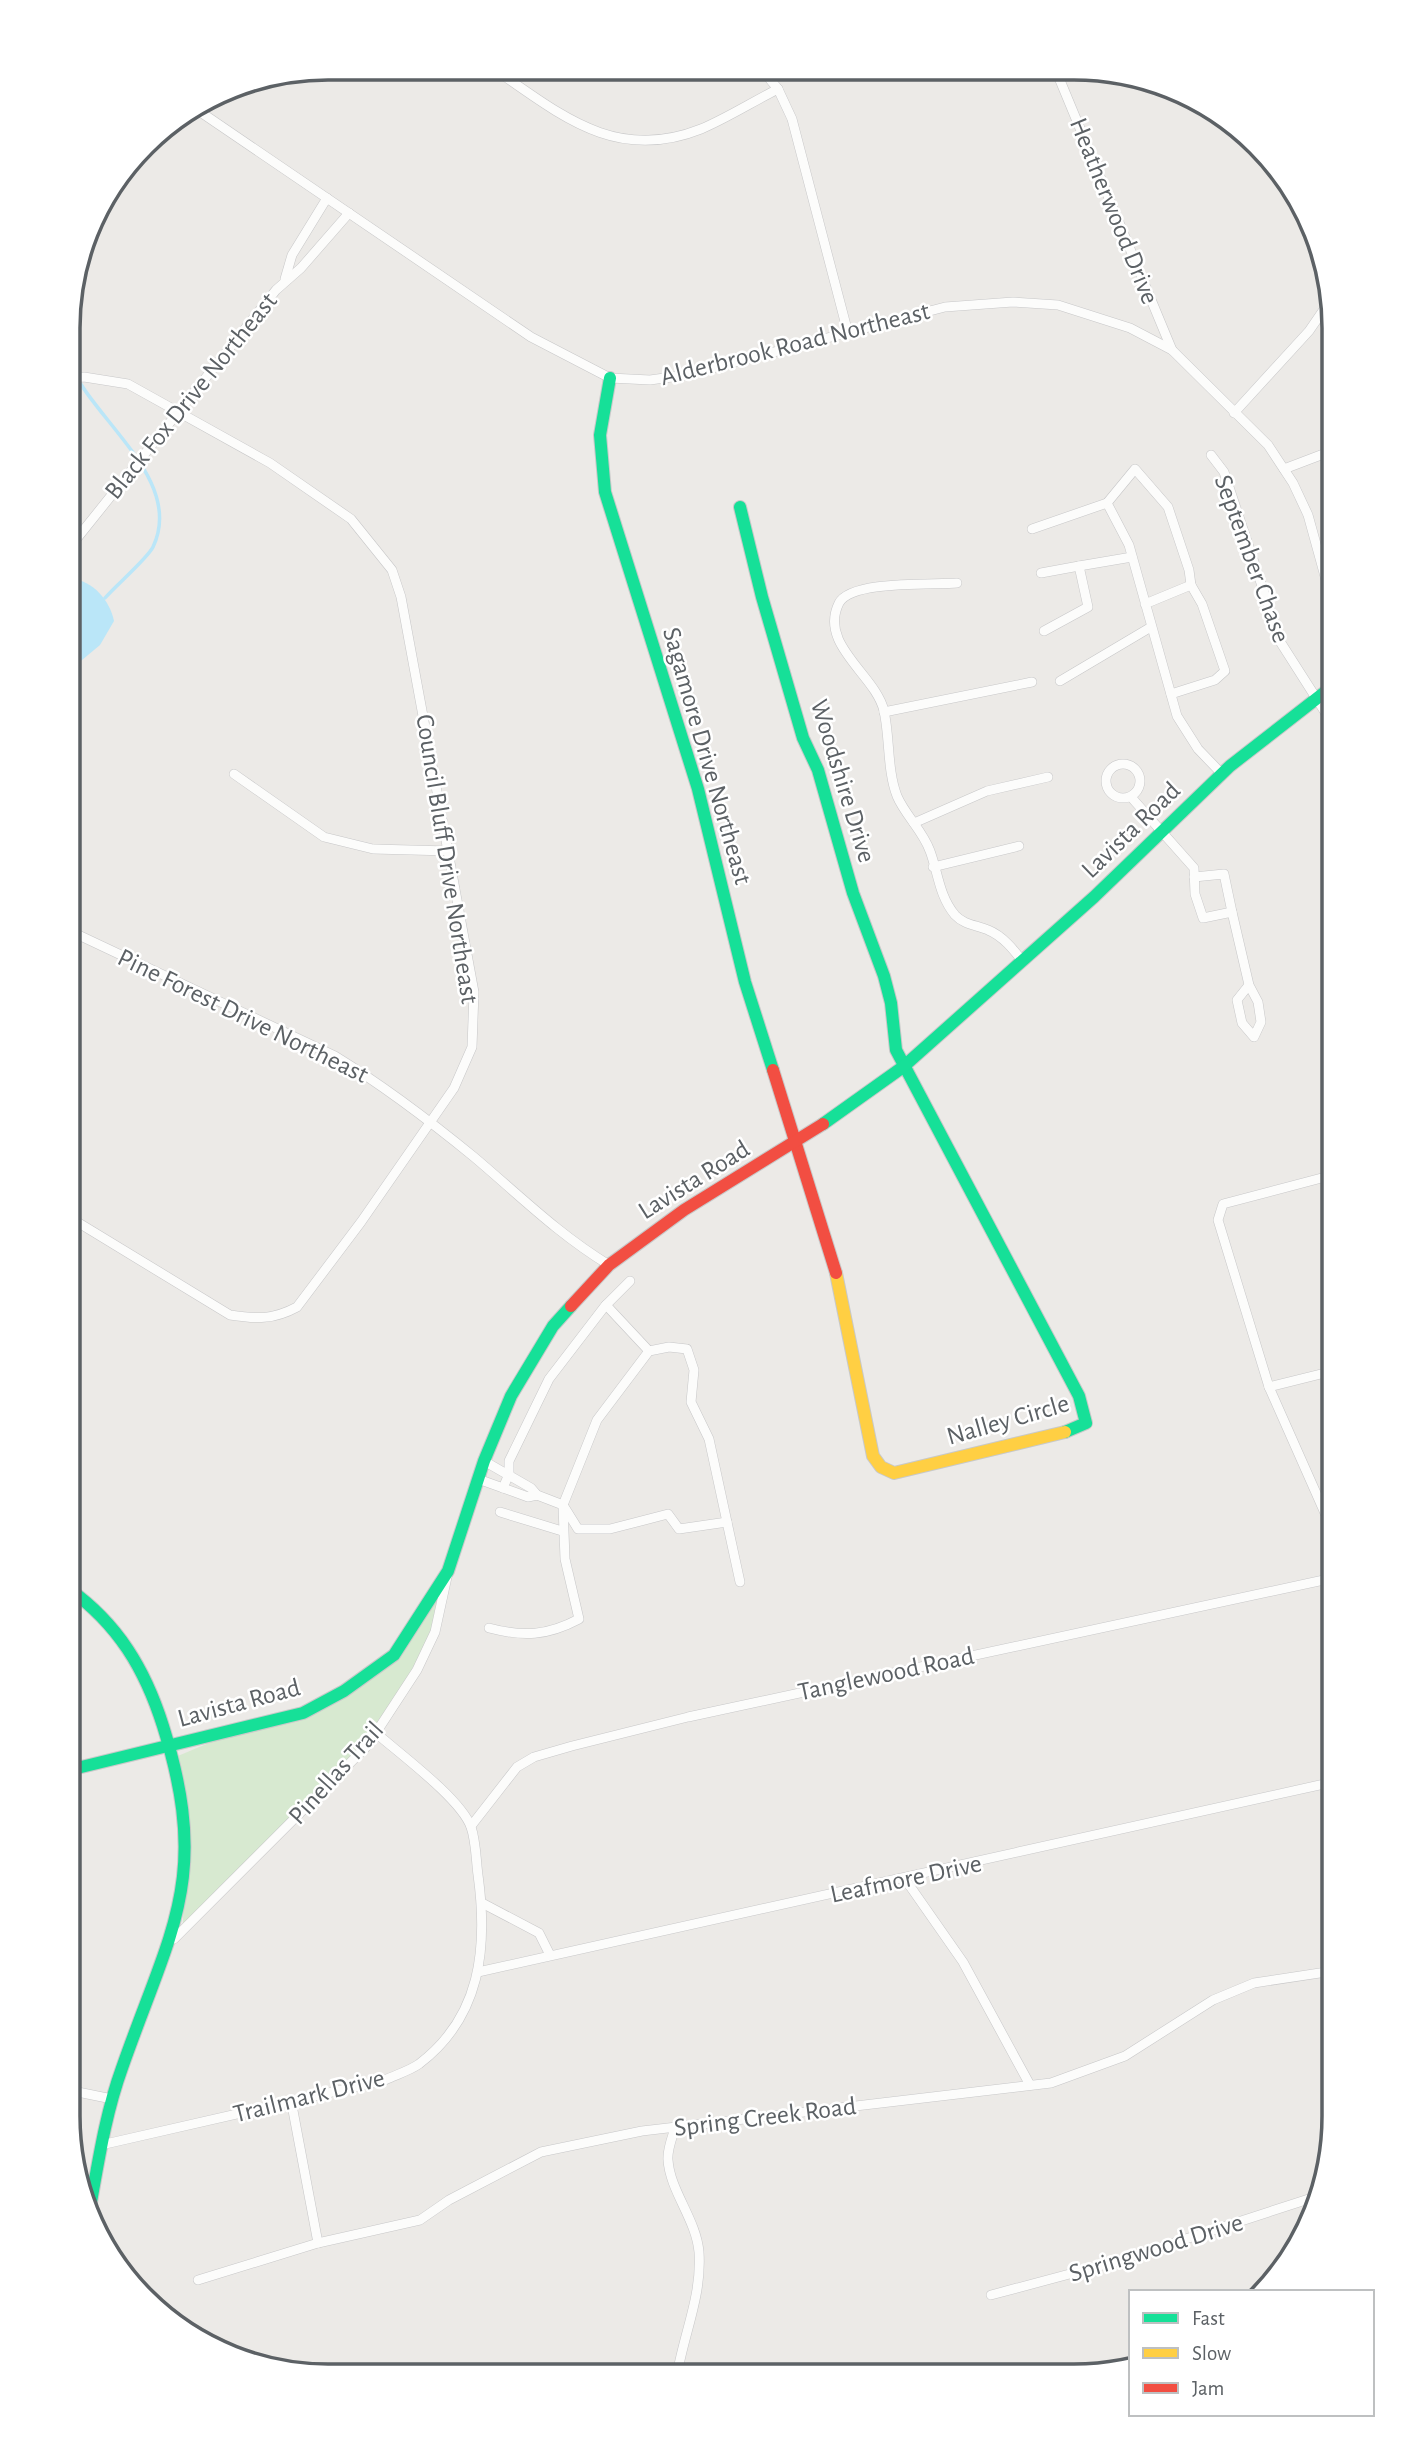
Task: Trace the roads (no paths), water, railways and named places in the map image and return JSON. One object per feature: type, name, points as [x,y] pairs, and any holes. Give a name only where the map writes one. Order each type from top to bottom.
[{"type":"main road","name":"Sagamore Drive Northeast","points":[[610,378],[598,425],[602,480],[613,523],[698,789],[745,982],[797,1143]]},
{"type":"main road","name":"Woodshire Drive","points":[[740,507],[762,597],[803,738],[818,770],[853,894],[884,976],[891,1003],[894,1043],[904,1067]]},
{"type":"main road","name":"Lavista Road","points":[[80,1767],[303,1713],[344,1690],[394,1655],[448,1570],[484,1461],[511,1396],[553,1326],[609,1265],[684,1210],[797,1143],[904,1067],[1023,962],[1222,774],[1322,694]]},
{"type":"main road","name":"Nalley Circle","points":[[797,1143],[833,1259],[873,1456],[881,1467],[894,1473],[922,1468],[1075,1430],[1086,1423],[1085,1410],[1070,1378],[904,1067]]},
{"type":"main road","points":[[80,1597],[106,1617],[138,1661],[151,1689],[169,1746],[182,1800],[187,1838],[183,1893],[170,1942],[112,2099],[93,2192]]},
{"type":"street","points":[[771,80],[778,89],[792,119],[810,179],[848,333]]},
{"type":"street","name":"Heatherwood Drive","points":[[1060,80],[1172,350]]},
{"type":"street","points":[[511,81],[589,129],[619,139],[644,143],[701,129],[778,89]]},
{"type":"street","name":"Alderbrook Road Northeast","points":[[204,115],[531,337],[610,378],[650,380],[686,375],[945,307],[1013,302],[1059,306],[1130,328],[1172,350]]},
{"type":"street","name":"Black Fox Drive Northeast","points":[[285,279],[292,255],[327,198]]},
{"type":"street","name":"Black Fox Drive Northeast","points":[[80,534],[285,279],[301,268],[349,213]]},
{"type":"street","points":[[1234,413],[1321,313]]},
{"type":"street","points":[[1172,350],[1268,445],[1308,515],[1322,566]]},
{"type":"street","name":"Council Bluff Drive Northeast","points":[[80,377],[128,384],[270,463],[351,519],[392,570],[401,597],[474,992],[472,1047],[454,1088],[327,1269],[297,1307],[281,1315],[259,1320],[230,1315],[80,1224]]},
{"type":"street","points":[[1284,469],[1322,455]]},
{"type":"street","name":"September Chase","points":[[1211,456],[1224,472],[1281,643],[1322,708]]},
{"type":"street","points":[[1032,529],[1107,503],[1135,469],[1168,507],[1189,570],[1191,585],[1202,604],[1225,671],[1215,680],[1171,694]]},
{"type":"street","points":[[1107,503],[1132,557],[1177,716],[1198,750],[1222,774]]},
{"type":"street","points":[[1041,573],[1132,557]]},
{"type":"street","points":[[1044,631],[1088,607],[1079,566]]},
{"type":"street","points":[[957,583],[878,586],[853,591],[840,601],[835,619],[836,634],[845,652],[874,689],[884,712],[897,795],[930,851],[942,893],[955,916],[971,926],[989,930],[1010,945],[1023,962]]},
{"type":"street","points":[[1145,604],[1191,585]]},
{"type":"street","points":[[1060,681],[1151,627]]},
{"type":"street","points":[[884,712],[1032,682]]},
{"type":"street","points":[[1131,797],[1139,790],[1141,779],[1137,770],[1128,764],[1118,764],[1109,770],[1105,779],[1108,790],[1115,797],[1131,797],[1194,868],[1195,894],[1203,918],[1232,912]]},
{"type":"street","points":[[234,775],[324,837],[373,849],[449,851]]},
{"type":"street","points":[[914,823],[986,790],[1048,777]]},
{"type":"street","points":[[933,867],[1019,846]]},
{"type":"street","points":[[1194,877],[1224,874],[1249,985],[1258,1002],[1261,1022],[1254,1037],[1242,1023],[1237,1000],[1249,985]]},
{"type":"street","name":"Pine Forest Drive Northeast","points":[[80,936],[335,1056],[371,1077],[431,1123],[572,1242],[609,1265]]},
{"type":"street","points":[[1322,1178],[1223,1204],[1218,1220],[1269,1387],[1322,1506]]},
{"type":"street","points":[[503,1488],[509,1474],[509,1461],[549,1380],[606,1305],[630,1281]]},
{"type":"street","points":[[606,1305],[649,1351]]},
{"type":"street","points":[[489,1628],[518,1636],[562,1628],[579,1619],[565,1559],[562,1531],[564,1505],[597,1420],[649,1351],[669,1347],[687,1349],[694,1370],[691,1402],[709,1439],[740,1583]]},
{"type":"street","points":[[1269,1387],[1322,1374]]},
{"type":"street","points":[[484,1461],[509,1474],[537,1495],[564,1505],[578,1529],[610,1529],[668,1514],[678,1529],[727,1522]]},
{"type":"street","points":[[478,1479],[528,1497],[537,1495]]},
{"type":"street","points":[[500,1512],[562,1531]]},
{"type":"street","name":"Pinellas Trail","points":[[170,1942],[254,1861],[376,1733],[417,1670],[435,1632],[448,1570]]},
{"type":"street","name":"Tanglewood Road","points":[[471,1826],[517,1767],[534,1757],[572,1746],[688,1717],[1322,1580]]},
{"type":"street","name":"Trailmark Drive","points":[[102,2145],[385,2080],[417,2065],[441,2043],[469,2005],[478,1972],[482,1903],[471,1826],[446,1794],[376,1733]]},
{"type":"street","name":"Leafmore Drive","points":[[478,1972],[1322,1784]]},
{"type":"street","points":[[905,1879],[963,1962],[1030,2084]]},
{"type":"street","points":[[482,1903],[539,1933],[550,1955]]},
{"type":"street","name":"Spring Creek Road","points":[[198,2280],[318,2243],[420,2220],[461,2193],[541,2152],[580,2141],[1051,2083],[1125,2056],[1213,2000],[1254,1983],[1322,1973]]},
{"type":"street","points":[[80,2092],[112,2099]]},
{"type":"street","points":[[291,2100],[318,2243]]},
{"type":"street","points":[[675,2128],[668,2160],[678,2192],[688,2211],[699,2250],[696,2302],[680,2364]]},
{"type":"street","name":"Springwood Drive","points":[[991,2295],[1118,2261],[1306,2200]]},
{"type":"water","points":[[80,580],[99,593],[112,613],[114,621],[100,645],[80,662]]},
{"type":"waterway","points":[[80,383],[147,474],[157,498],[160,522],[153,547],[105,598]]}]
